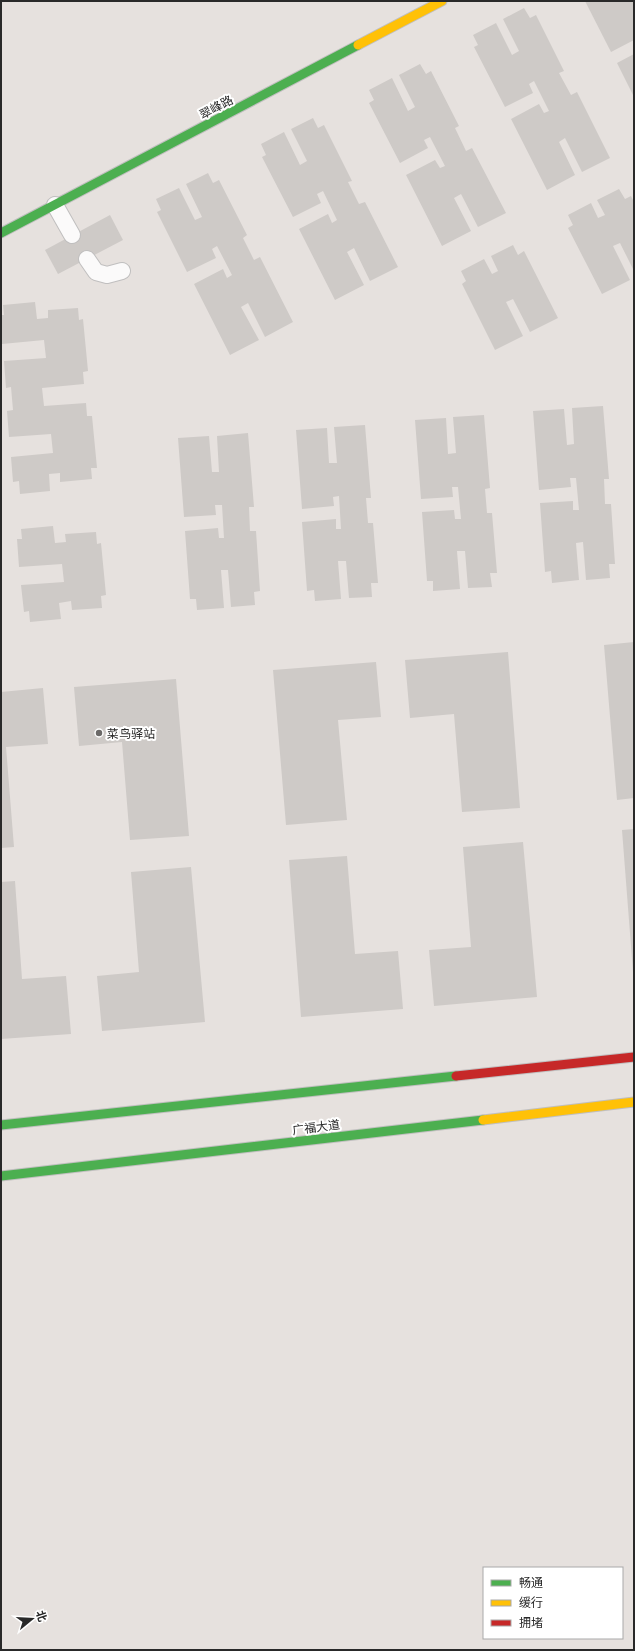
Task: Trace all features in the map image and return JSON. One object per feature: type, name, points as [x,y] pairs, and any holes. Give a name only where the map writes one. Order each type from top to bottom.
[{"type":"main road","name":"翠峰路","points":[[1,233],[442,1]]},
{"type":"main road","points":[[1,1125],[634,1056]]},
{"type":"main road","name":"广福大道","points":[[1,1176],[634,1102]]},
{"type":"lane","points":[[55,205],[72,235]]},
{"type":"lane","points":[[87,259],[96,272],[107,275],[122,271]]},
{"type":"building","points":[[585,1],[634,1],[634,40],[611,52]]},
{"type":"building","points":[[524,8],[530,18],[536,15],[564,71],[559,73],[571,95],[577,92],[610,158],[582,172],[565,138],[559,142],[575,175],[547,190],[511,119],[539,104],[544,113],[549,111],[534,81],[529,84],[533,93],[505,107],[474,47],[478,45],[473,35],[496,23],[512,55],[519,51],[503,19]]},
{"type":"building","points":[[634,54],[634,97],[617,63]]},
{"type":"building","points":[[420,64],[426,74],[431,71],[459,126],[455,128],[466,151],[472,148],[506,213],[478,227],[461,194],[454,198],[471,231],[442,246],[406,175],[435,160],[440,168],[445,166],[430,137],[424,140],[428,148],[400,163],[369,103],[374,100],[369,90],[392,78],[408,111],[415,107],[399,75]]},
{"type":"building","points":[[313,118],[318,128],[324,125],[352,181],[348,182],[359,204],[365,202],[398,267],[370,281],[354,248],[347,252],[364,285],[335,300],[299,229],[328,214],[332,223],[337,220],[323,191],[317,194],[321,203],[293,217],[262,157],[266,155],[261,144],[284,132],[300,165],[307,161],[291,129]]},
{"type":"building","points":[[208,173],[213,183],[219,180],[247,235],[243,238],[254,260],[260,257],[293,322],[265,337],[248,303],[241,307],[259,340],[230,355],[194,284],[223,269],[227,278],[232,275],[217,246],[212,249],[216,258],[187,272],[157,212],[161,210],[156,199],[179,188],[195,220],[202,217],[186,184]]},
{"type":"building","points":[[619,189],[625,199],[631,196],[634,202],[634,271],[620,243],[613,246],[630,280],[602,294],[568,228],[573,225],[568,215],[591,203],[598,218],[605,215],[597,200]]},
{"type":"building","points":[[110,215],[123,240],[58,274],[45,250]]},
{"type":"building","points":[[513,245],[518,255],[524,251],[558,318],[530,332],[513,299],[506,302],[523,336],[495,350],[462,284],[466,281],[461,271],[484,259],[492,274],[498,271],[491,256]]},
{"type":"building","points":[[35,302],[37,319],[48,318],[48,310],[78,308],[79,320],[83,319],[88,371],[83,372],[84,384],[42,388],[44,406],[86,403],[87,416],[92,416],[97,468],[91,468],[92,479],[60,482],[60,473],[49,474],[50,491],[20,494],[19,481],[13,482],[11,457],[53,453],[51,434],[9,437],[7,411],[13,410],[11,387],[6,388],[4,361],[46,358],[44,340],[2,344],[1,315],[4,315],[3,305]]},
{"type":"building","points":[[603,406],[609,479],[604,479],[605,504],[611,504],[615,564],[609,564],[610,578],[586,580],[583,542],[576,543],[579,580],[552,583],[551,571],[545,572],[540,503],[573,501],[573,510],[579,510],[576,478],[570,478],[571,487],[539,490],[533,411],[564,409],[567,445],[574,444],[572,408]]},
{"type":"building","points":[[484,415],[490,488],[485,489],[487,513],[492,513],[497,573],[490,573],[492,587],[468,588],[465,551],[457,551],[460,589],[433,591],[433,581],[427,581],[422,512],[454,510],[455,519],[461,519],[458,487],[452,487],[453,497],[421,499],[415,420],[446,418],[448,454],[456,453],[453,417]]},
{"type":"building","points":[[365,425],[371,498],[366,498],[368,523],[373,523],[378,583],[371,583],[372,597],[349,598],[346,561],[338,561],[341,599],[315,601],[314,590],[307,591],[302,522],[336,519],[336,529],[341,529],[339,496],[333,497],[334,506],[302,509],[296,430],[327,428],[329,463],[337,463],[334,427]]},
{"type":"building","points":[[248,433],[254,507],[249,507],[250,531],[256,531],[260,591],[254,592],[255,605],[231,607],[228,570],[221,570],[224,608],[197,610],[196,599],[190,599],[185,531],[218,528],[219,538],[224,538],[222,505],[215,505],[216,515],[184,517],[178,438],[209,436],[212,472],[219,472],[217,436]]},
{"type":"building","points":[[53,526],[55,543],[66,542],[65,534],[96,532],[97,544],[101,543],[106,595],[101,596],[102,608],[72,610],[71,601],[59,603],[61,619],[30,622],[29,611],[24,612],[21,585],[64,582],[62,564],[19,567],[17,539],[22,539],[21,529]]},
{"type":"building","points":[[634,642],[634,798],[617,800],[604,645]]},
{"type":"building","points":[[508,652],[520,808],[462,812],[454,714],[410,718],[405,660]]},
{"type":"building","points":[[376,662],[381,717],[338,720],[347,820],[286,825],[273,670]]},
{"type":"building","points":[[176,679],[189,836],[130,840],[122,742],[79,746],[74,687]]},
{"type":"building","points":[[43,688],[48,744],[6,747],[14,847],[1,848],[1,692]]},
{"type":"building","points":[[634,829],[634,972],[633,972],[622,830]]},
{"type":"building","points":[[523,842],[537,997],[434,1006],[429,950],[471,947],[463,847]]},
{"type":"building","points":[[347,856],[355,954],[398,951],[403,1009],[301,1017],[289,860]]},
{"type":"building","points":[[191,867],[205,1022],[102,1031],[97,976],[139,972],[131,872]]},
{"type":"building","points":[[15,881],[22,979],[66,976],[71,1034],[1,1039],[1,882]]},
{"type":"traffic: fast","points":[[1,233],[358,45]]},
{"type":"traffic: fast","points":[[1,1125],[456,1076]]},
{"type":"traffic: fast","points":[[1,1176],[483,1120]]},
{"type":"traffic: slow","points":[[358,45],[442,1]]},
{"type":"traffic: slow","points":[[483,1120],[634,1102]]},
{"type":"traffic: jam","points":[[456,1076],[634,1057]]},
{"type":"place","name":"菜鸟驿站","points":[[99,733]]}]
